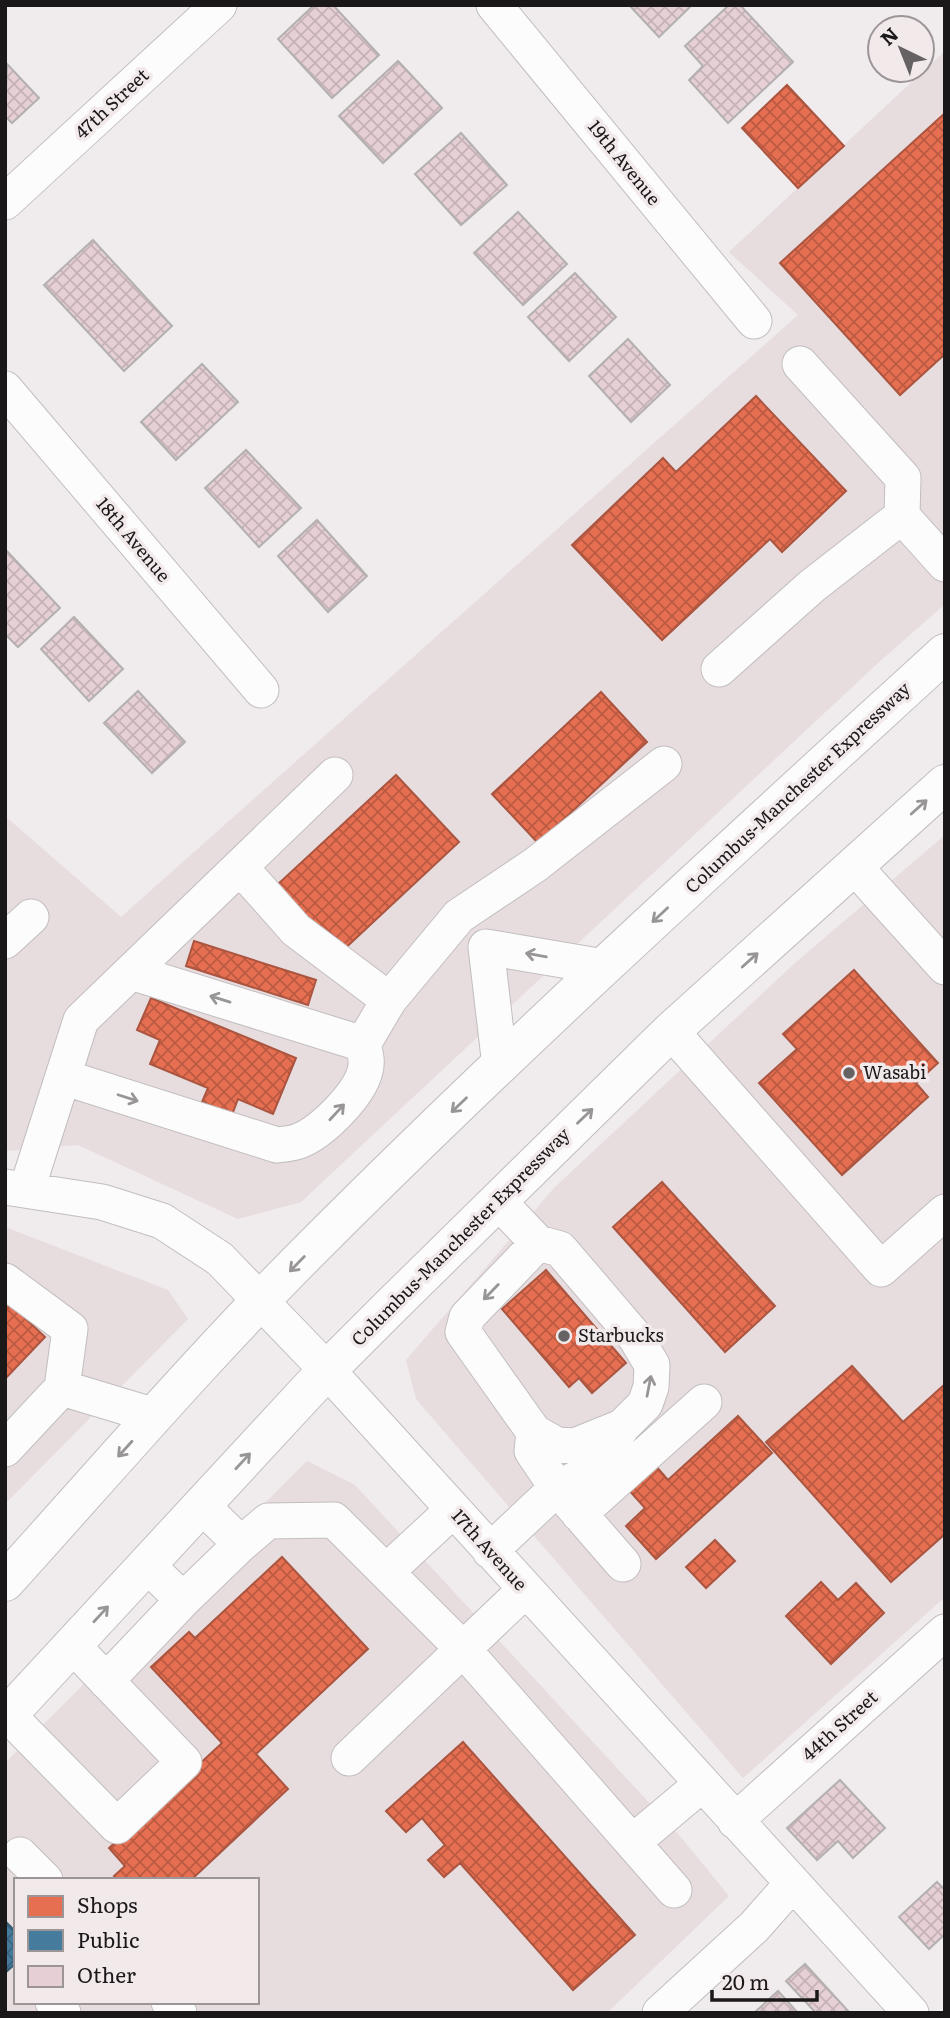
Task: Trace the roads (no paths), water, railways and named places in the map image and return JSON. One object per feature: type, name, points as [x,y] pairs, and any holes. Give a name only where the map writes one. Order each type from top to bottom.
[{"type":"main road","name":"Columbus-Manchester Expressway","points":[[5,1582],[262,1300],[330,1230],[604,967],[945,653]]},
{"type":"main road","name":"Columbus-Manchester Expressway","points":[[7,1716],[327,1370],[671,1031],[945,784]]},
{"type":"street","name":"47th Street","points":[[5,202],[219,5]]},
{"type":"street","name":"19th Avenue","points":[[494,5],[754,321]]},
{"type":"street","points":[[800,364],[903,478],[902,516],[945,564]]},
{"type":"street","name":"18th Avenue","points":[[5,389],[261,690]]},
{"type":"street","points":[[719,669],[812,586],[902,516]]},
{"type":"street","points":[[63,1077],[277,1146],[299,1141],[332,1118],[354,1093],[365,1073],[367,1060],[363,1044],[389,1000],[459,916],[534,865],[664,764]]},
{"type":"street","points":[[16,1188],[63,1077],[81,1020],[335,775]]},
{"type":"street","points":[[854,866],[945,968]]},
{"type":"street","points":[[240,867],[296,930],[389,1000]]},
{"type":"street","points":[[5,941],[31,916]]},
{"type":"street","points":[[459,916],[486,947],[500,1066]]},
{"type":"street","points":[[486,947],[604,967]]},
{"type":"street","points":[[131,972],[363,1044]]},
{"type":"street","points":[[671,1031],[881,1269],[945,1212]]},
{"type":"street","name":"17th Avenue","points":[[16,1188],[102,1202],[162,1221],[220,1259],[327,1370],[911,2013]]},
{"type":"street","points":[[498,1201],[538,1243],[560,1249],[636,1338],[652,1365],[651,1387],[645,1404],[622,1427],[604,1454],[578,1478],[568,1501]]},
{"type":"street","points":[[538,1243],[467,1317],[463,1332],[534,1432],[557,1445],[575,1446],[622,1427]]},
{"type":"street","points":[[5,1281],[70,1329],[62,1388],[5,1450]]},
{"type":"street","points":[[62,1388],[155,1416]]},
{"type":"street","points":[[490,1551],[568,1501],[704,1402]]},
{"type":"street","points":[[534,1432],[532,1451],[568,1501],[623,1564]]},
{"type":"street","points":[[202,1506],[241,1544]]},
{"type":"street","points":[[386,1572],[453,1510]]},
{"type":"street","points":[[106,1681],[183,1601],[268,1521],[334,1520],[462,1648],[674,1890]]},
{"type":"street","points":[[147,1565],[183,1601]]},
{"type":"street","points":[[349,1758],[526,1590]]},
{"type":"street","name":"44th Street","points":[[734,1821],[945,1632]]},
{"type":"street","points":[[7,1716],[117,1826],[184,1762],[72,1646]]},
{"type":"street","points":[[633,1842],[702,1784]]},
{"type":"street","points":[[20,1855],[43,1878]]},
{"type":"street","points":[[660,2013],[754,1927],[792,1884]]},
{"type":"place","name":"Wasabi","points":[[849,1073]]},
{"type":"place","name":"Starbucks","points":[[564,1336]]}]
